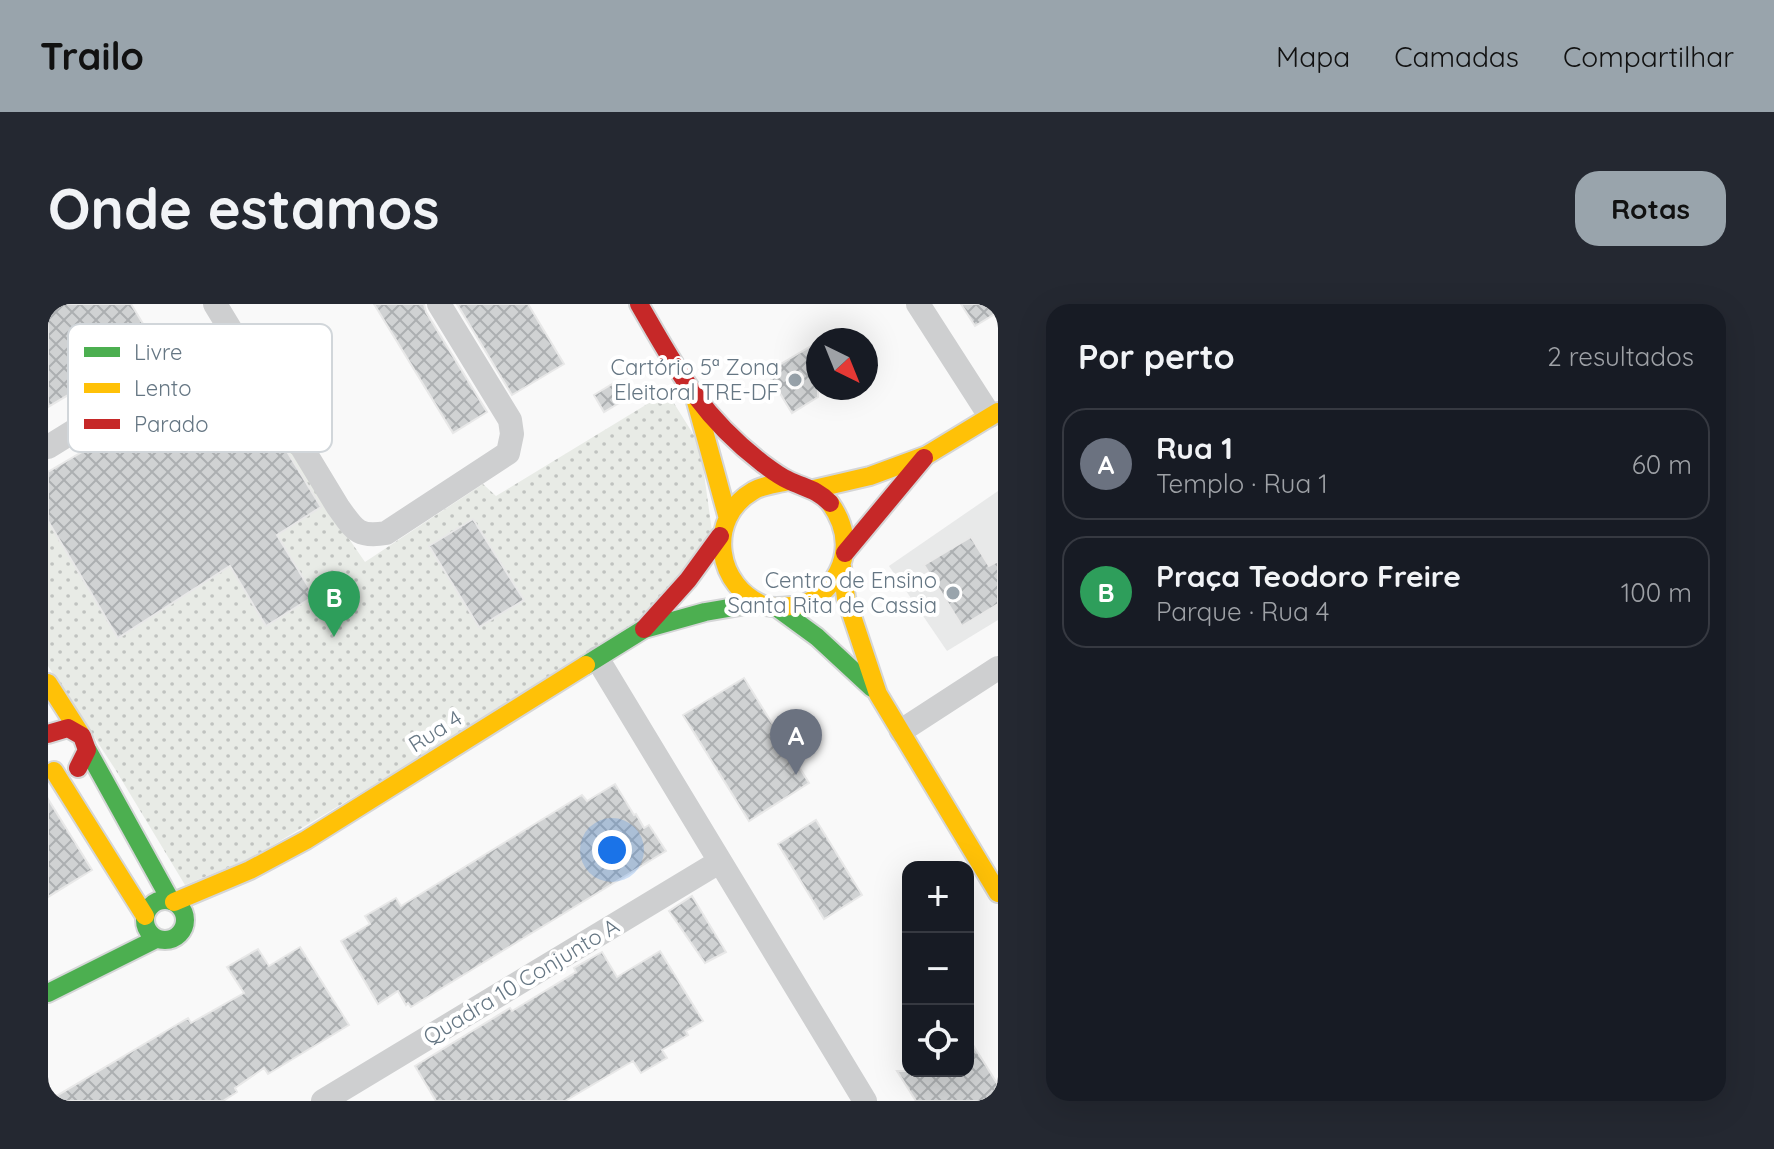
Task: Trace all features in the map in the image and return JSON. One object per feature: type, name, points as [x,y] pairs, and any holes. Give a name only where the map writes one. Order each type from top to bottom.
[{"type":"street","points":[[215,304],[227,324]]},
{"type":"street","points":[[304,452],[355,531],[368,536],[386,533],[508,453],[512,434],[510,420],[439,304]]},
{"type":"street","points":[[639,304],[695,398],[727,430],[788,481],[814,489],[829,500],[839,516],[845,534],[846,598],[878,694],[998,893]]},
{"type":"street","points":[[814,489],[870,476],[927,455],[994,414],[918,304]]},
{"type":"street","points":[[695,398],[727,515]]},
{"type":"street","points":[[48,447],[68,435]]},
{"type":"street","points":[[644,629],[705,612],[767,605],[797,606],[816,598],[831,585],[844,560],[927,455]]},
{"type":"street","points":[[644,629],[688,580],[720,536],[727,515],[738,500],[752,489],[788,481]]},
{"type":"street","points":[[720,536],[720,557],[728,576],[740,591],[817,637],[878,694]]},
{"type":"street","name":"Rua 4","points":[[250,870],[306,840],[644,629]]},
{"type":"street","points":[[597,658],[865,1101]]},
{"type":"street","points":[[901,731],[998,668]]},
{"type":"street","points":[[48,683],[86,741],[88,751],[172,901],[183,911],[185,923],[174,938],[162,941],[148,931],[145,918],[51,768]]},
{"type":"street","points":[[48,734],[59,727],[71,727],[80,733]]},
{"type":"street","points":[[51,768],[65,773],[76,770],[84,762],[88,751]]},
{"type":"street","name":"Quadra 10 Conjunto A","points":[[323,1101],[719,862]]},
{"type":"street","points":[[48,993],[145,918],[147,910],[158,901],[172,901],[250,870]]},
{"type":"street","points":[[185,923],[250,870]]},
{"type":"street","points":[[48,993],[156,939]]},
{"type":"shaded area","points":[[667,392],[700,445],[712,531],[650,620],[253,857],[185,885],[48,666],[48,472],[82,452],[295,452],[365,562],[483,484],[496,496]]},
{"type":"shaded area","name":"Centro de Ensino Santa Rita de Cassia","points":[[998,491],[998,620],[947,651],[889,566]]},
{"type":"building","points":[[48,304],[131,304],[143,324],[68,324],[68,395],[48,407]]},
{"type":"building","points":[[374,304],[424,304],[487,412],[453,433]]},
{"type":"building","points":[[457,304],[528,304],[564,364],[512,395]]},
{"type":"building","points":[[961,304],[998,304],[998,312],[975,326]]},
{"type":"building","name":"Cartório 5ª Zona Eleitoral TRE-DF","points":[[806,349],[806,400],[813,400],[792,413],[767,372]]},
{"type":"building","points":[[614,383],[624,400],[604,412],[594,395]]},
{"type":"building","points":[[82,452],[287,452],[321,507],[277,535],[314,596],[266,626],[230,566],[118,638],[48,521],[48,472]]},
{"type":"building","points":[[473,519],[524,600],[479,627],[429,546]]},
{"type":"building","points":[[971,537],[989,566],[998,561],[998,604],[962,626],[924,565]]},
{"type":"building","points":[[744,678],[809,783],[749,821],[683,715]]},
{"type":"building","points":[[615,784],[634,815],[644,828],[649,825],[666,851],[411,1007],[408,1003],[406,1005],[398,991],[378,1004],[341,941],[370,924],[365,916],[396,898],[401,906],[582,795],[587,801]]},
{"type":"building","points":[[48,799],[92,870],[48,897]]},
{"type":"building","points":[[816,820],[862,895],[824,919],[778,844]]},
{"type":"building","points":[[692,896],[726,952],[705,963],[669,911]]},
{"type":"building","points":[[300,947],[349,1025],[268,1074],[264,1068],[235,1088],[237,1092],[223,1101],[48,1101],[188,1018],[191,1023],[244,993],[227,967],[258,949],[269,966]]},
{"type":"building","points":[[660,951],[703,1021],[686,1031],[688,1035],[662,1050],[667,1058],[641,1073],[633,1061],[565,1101],[436,1101],[415,1066],[576,972],[574,968],[602,952],[617,977]]},
{"type":"building","points":[[974,1047],[998,1085],[998,1101],[916,1101],[897,1071],[902,1071],[902,1077],[974,1077]]},
{"type":"traffic: fast","points":[[586,665],[644,629],[705,612],[758,603]]},
{"type":"traffic: fast","points":[[776,607],[817,637],[872,688]]},
{"type":"traffic: fast","points":[[88,751],[171,901]]},
{"type":"traffic: fast","points":[[165,900],[179,906],[185,920],[179,934],[165,940],[151,934],[145,920],[151,906],[165,900]]},
{"type":"traffic: fast","points":[[48,993],[156,939]]},
{"type":"traffic: slow","points":[[695,398],[727,515]]},
{"type":"traffic: slow","points":[[814,489],[870,476],[927,455],[998,412]]},
{"type":"traffic: slow","points":[[788,481],[757,489],[738,503],[728,518],[723,535],[727,569],[736,584],[749,597],[766,606],[806,603],[819,596],[834,579],[842,563],[845,545],[839,519],[830,503]]},
{"type":"traffic: slow","points":[[842,567],[846,598],[878,694],[998,893]]},
{"type":"traffic: slow","points":[[174,902],[250,870],[306,840],[586,665]]},
{"type":"traffic: slow","points":[[48,683],[80,733]]},
{"type":"traffic: slow","points":[[54,771],[145,916]]},
{"type":"traffic: jam","points":[[639,304],[678,371],[722,427],[762,463],[830,503]]},
{"type":"traffic: jam","points":[[845,553],[924,458]]},
{"type":"traffic: jam","points":[[644,629],[688,580],[720,536]]},
{"type":"traffic: jam","points":[[48,734],[68,728],[82,736],[87,750],[78,768]]},
{"type":"place","name":"Cartório 5ª Zona Eleitoral TRE-DF","points":[[795,380]]},
{"type":"place","name":"Centro de Ensino Santa Rita de Cassia","points":[[953,593]]},
{"type":"place","name":"Praça Teodoro Freire","points":[[334,637]]},
{"type":"place","name":"Rua 1","points":[[796,775]]}]
